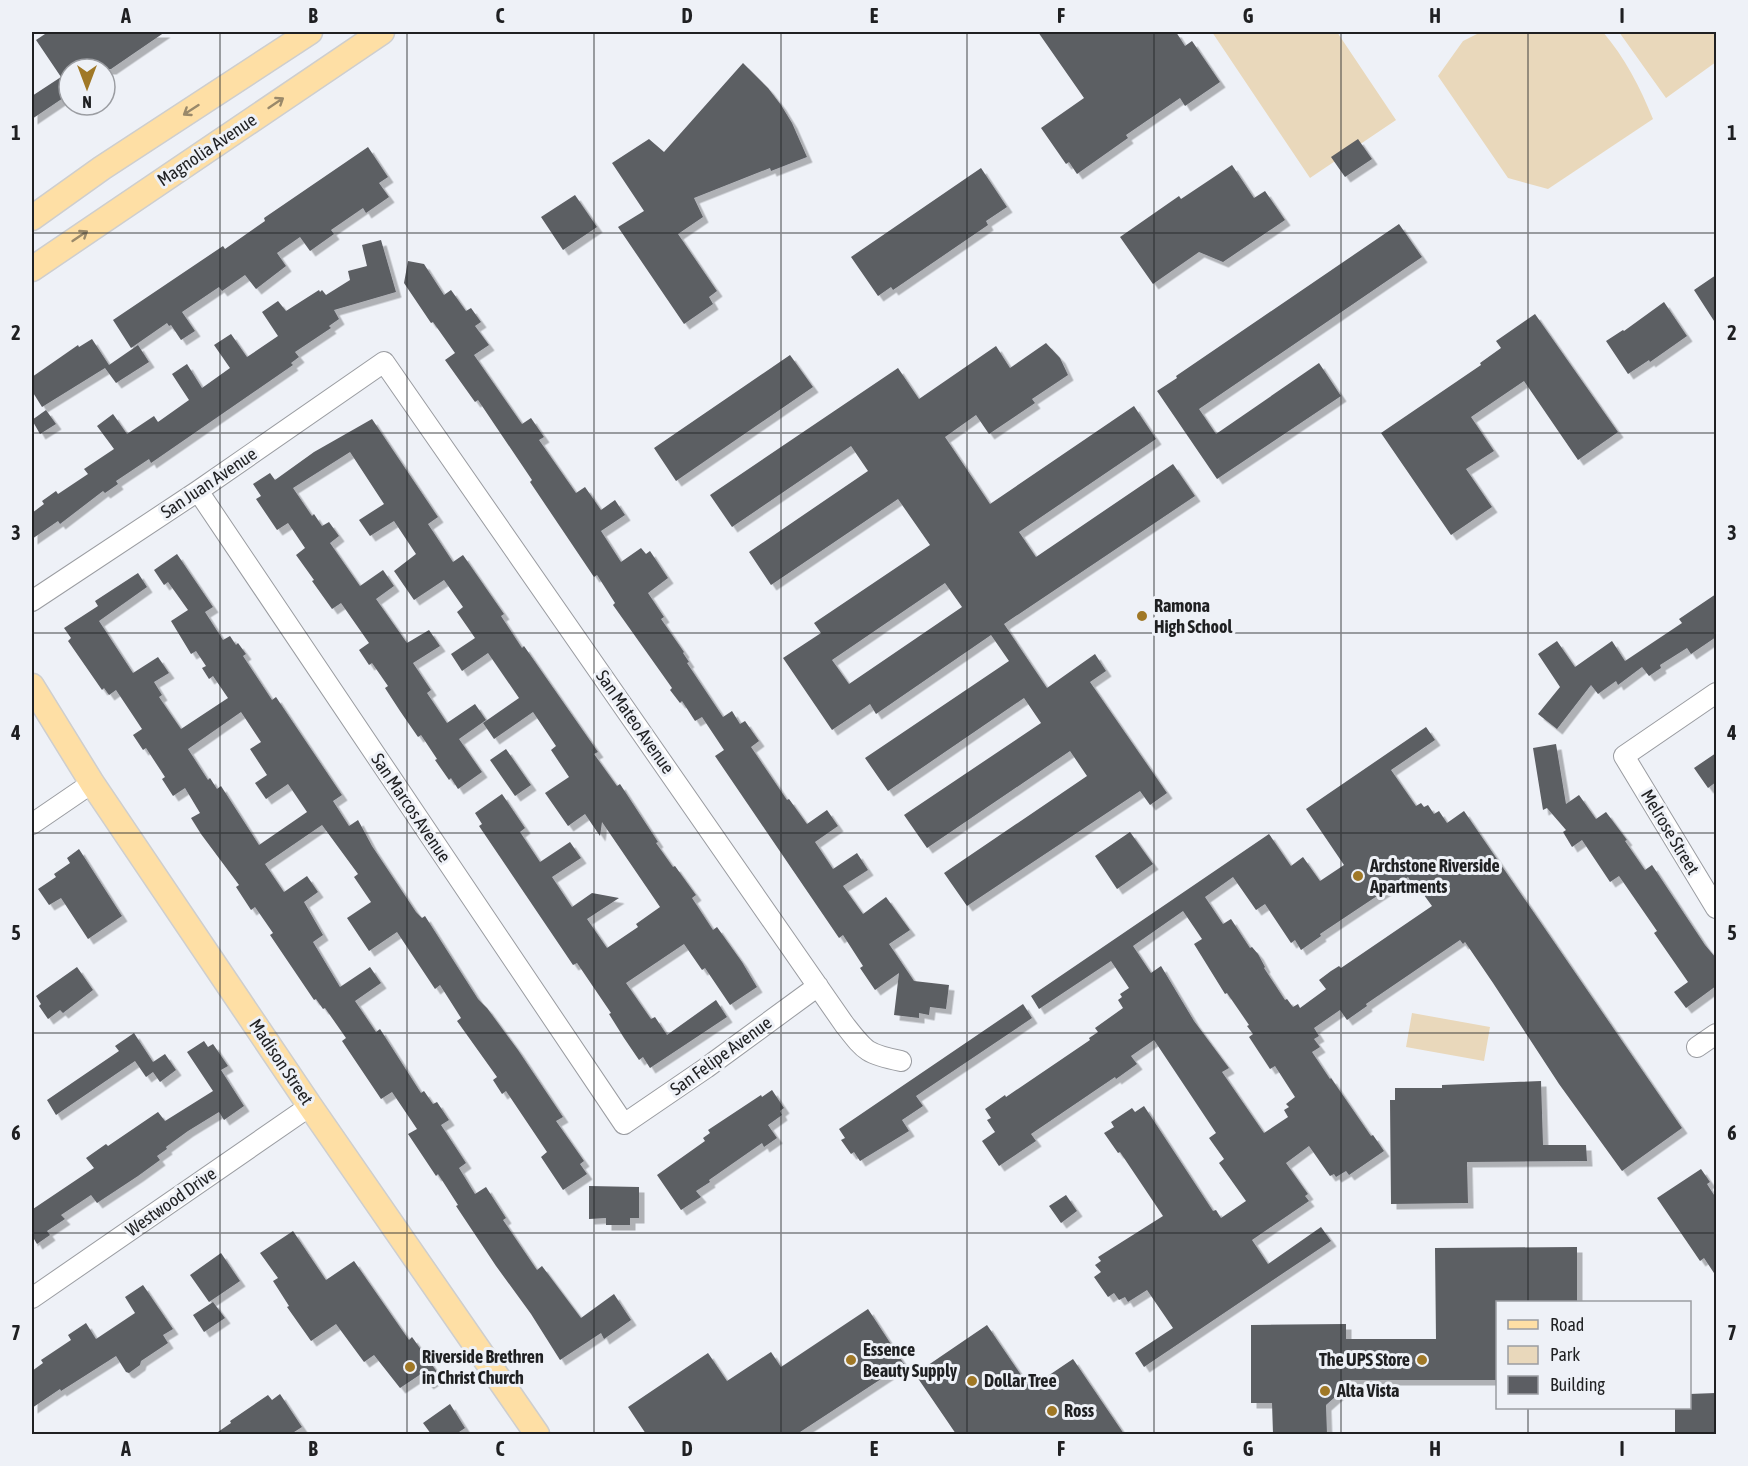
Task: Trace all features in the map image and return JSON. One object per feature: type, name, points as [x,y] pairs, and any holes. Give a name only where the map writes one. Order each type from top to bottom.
[{"type":"main road","points":[[32,218],[102,168],[310,32]]},
{"type":"main road","name":"Magnolia Avenue","points":[[32,269],[382,32]]},
{"type":"main road","name":"Madison Street","points":[[32,686],[92,783],[310,1106],[537,1434]]},
{"type":"street","name":"San Juan Avenue","points":[[32,601],[198,491],[384,362]]},
{"type":"street","name":"San Mateo Avenue","points":[[384,362],[863,1049],[879,1057],[901,1061]]},
{"type":"street","name":"San Marcos Avenue","points":[[198,491],[624,1124]]},
{"type":"street","name":"Melrose Street","points":[[1716,693],[1624,756],[1716,908]]},
{"type":"street","points":[[32,824],[92,783]]},
{"type":"street","name":"San Felipe Avenue","points":[[624,1124],[706,1068],[818,986]]},
{"type":"street","points":[[1697,1047],[1716,1034]]},
{"type":"street","name":"Westwood Drive","points":[[32,1298],[310,1106]]},
{"type":"green space","points":[[1212,32],[1337,32],[1396,120],[1310,178]]},
{"type":"green space","points":[[1481,32],[1603,32],[1631,73],[1653,119],[1548,189],[1508,178],[1438,76],[1463,41]]},
{"type":"green space","points":[[1619,32],[1716,32],[1716,62],[1666,98]]},
{"type":"green space","points":[[1412,1013],[1490,1027],[1484,1061],[1406,1047]]},
{"type":"building","points":[[48,32],[165,32],[117,65],[117,57],[57,57],[57,71],[36,40]]},
{"type":"building","points":[[1038,32],[1176,32],[1185,46],[1192,41],[1220,82],[1185,106],[1180,98],[1126,135],[1128,138],[1077,174],[1069,162],[1066,164],[1041,128],[1084,98]]},
{"type":"building","points":[[743,63],[781,105],[807,157],[771,171],[770,168],[694,198],[703,217],[678,234],[717,291],[709,297],[713,304],[684,324],[618,227],[644,211],[612,163],[649,139],[664,152]]},
{"type":"building","points":[[57,80],[57,102],[32,119],[32,96]]},
{"type":"building","points":[[1358,139],[1372,159],[1345,177],[1331,157]]},
{"type":"building","points":[[368,147],[388,177],[379,183],[389,197],[366,213],[363,208],[331,230],[334,234],[310,251],[300,237],[277,253],[286,266],[256,289],[245,275],[222,291],[219,287],[182,312],[195,331],[181,340],[171,325],[167,323],[131,348],[113,320],[223,246],[225,249],[265,221],[264,218]]},
{"type":"building","points":[[1232,165],[1254,198],[1265,191],[1285,220],[1223,262],[1199,252],[1153,284],[1120,237],[1179,196],[1181,199]]},
{"type":"building","points":[[981,168],[1007,207],[986,221],[988,225],[893,290],[891,287],[878,296],[851,257]]},
{"type":"building","points":[[575,195],[597,227],[563,250],[541,217]]},
{"type":"building","points":[[1399,224],[1422,257],[1199,409],[1216,434],[1319,363],[1341,396],[1217,479],[1157,391]]},
{"type":"building","points":[[381,240],[396,292],[334,310],[339,319],[329,326],[331,328],[295,352],[299,357],[291,363],[293,365],[151,463],[149,459],[116,481],[118,484],[105,493],[103,491],[60,524],[58,521],[32,539],[32,513],[44,504],[42,501],[56,491],[58,494],[88,474],[84,469],[114,449],[97,426],[113,414],[127,434],[154,416],[158,422],[189,400],[172,374],[187,364],[202,388],[230,368],[214,345],[231,334],[247,357],[278,336],[262,312],[278,301],[286,311],[319,290],[326,295],[350,280],[348,271],[367,266],[362,245]]},
{"type":"building","points":[[408,261],[424,264],[444,295],[451,290],[466,311],[471,308],[481,322],[475,326],[489,345],[474,355],[522,424],[531,418],[544,437],[539,440],[576,493],[585,487],[601,510],[615,500],[625,515],[601,531],[621,562],[641,548],[646,554],[650,551],[668,578],[648,593],[664,617],[661,619],[684,652],[689,662],[687,663],[723,717],[732,711],[740,724],[745,721],[759,741],[751,747],[787,800],[789,799],[807,824],[827,810],[838,826],[815,842],[833,869],[857,853],[868,870],[843,886],[863,914],[886,897],[910,930],[889,944],[914,981],[949,985],[946,1009],[930,1007],[929,1015],[919,1013],[919,1018],[894,1015],[899,973],[875,990],[860,968],[863,966],[843,935],[839,938],[715,756],[724,750],[702,717],[695,721],[682,701],[680,703],[670,690],[672,688],[613,605],[615,603],[597,575],[594,577],[530,482],[532,480],[478,400],[475,402],[445,360],[455,353],[404,283]]},
{"type":"building","points":[[1716,275],[1716,324],[1694,290]]},
{"type":"building","points":[[1664,302],[1687,336],[1650,362],[1649,360],[1628,374],[1606,341]]},
{"type":"building","points":[[1535,314],[1618,432],[1578,460],[1524,381],[1471,417],[1494,451],[1466,469],[1492,507],[1451,535],[1381,433],[1481,365],[1480,363],[1501,348],[1496,341]]},
{"type":"building","points":[[92,339],[109,365],[138,345],[149,362],[116,383],[105,368],[42,407],[32,391],[32,377],[78,345],[79,347]]},
{"type":"building","points":[[1046,343],[1060,358],[1068,375],[1032,399],[1035,403],[989,434],[976,415],[945,437],[990,504],[1134,406],[1156,439],[1019,532],[1036,557],[1173,464],[1195,496],[1004,624],[1047,688],[1095,654],[1106,671],[1090,682],[1167,793],[1150,805],[1140,791],[967,906],[944,873],[1087,776],[1070,751],[927,848],[904,815],[1041,723],[1024,698],[888,791],[865,758],[1009,661],[991,635],[876,714],[870,704],[832,730],[783,658],[821,633],[814,623],[930,545],[898,499],[771,585],[749,552],[868,471],[851,446],[732,527],[710,495],[898,368],[919,399],[996,346],[1010,368]],"holes":[[[945,583],[962,607],[849,684],[832,660]]]},
{"type":"building","points":[[790,355],[813,387],[676,481],[654,448]]},
{"type":"building","points":[[46,410],[56,424],[40,434],[32,420]]},
{"type":"building","points":[[372,419],[438,517],[428,524],[453,562],[463,555],[504,614],[501,616],[522,648],[524,646],[598,752],[594,754],[617,786],[620,784],[658,842],[656,843],[696,895],[692,898],[713,930],[717,927],[757,987],[730,1005],[705,968],[702,970],[684,944],[626,983],[651,1019],[655,1017],[667,1035],[716,1000],[727,1017],[650,1068],[643,1057],[639,1060],[577,963],[573,965],[479,826],[482,824],[475,813],[502,794],[525,828],[520,832],[540,862],[570,842],[581,858],[552,877],[572,907],[592,893],[619,898],[587,919],[607,948],[638,927],[636,924],[660,907],[602,822],[600,836],[585,814],[568,826],[545,793],[569,777],[551,750],[556,746],[533,712],[494,739],[483,723],[519,698],[488,653],[462,671],[451,654],[475,638],[457,612],[463,607],[444,580],[414,600],[394,571],[416,554],[394,521],[370,536],[359,520],[384,504],[350,452],[293,488],[312,516],[314,514],[322,526],[329,522],[339,536],[330,543],[360,586],[383,570],[394,586],[376,599],[407,643],[429,630],[440,646],[413,663],[431,690],[427,693],[447,723],[475,704],[486,720],[459,739],[482,772],[458,789],[435,760],[437,759],[421,735],[418,737],[400,711],[385,688],[388,686],[372,663],[369,665],[359,650],[369,643],[341,603],[332,609],[312,581],[314,580],[296,555],[305,548],[288,523],[277,530],[256,499],[261,496],[253,484],[270,473],[275,480],[314,452]]},
{"type":"building","points":[[177,554],[213,607],[205,612],[223,640],[230,636],[236,645],[238,643],[246,654],[243,656],[272,700],[276,697],[342,795],[333,801],[349,826],[358,820],[372,846],[416,912],[422,918],[425,916],[478,999],[518,1050],[563,1117],[556,1121],[584,1161],[580,1164],[587,1174],[563,1190],[541,1157],[547,1152],[506,1091],[502,1094],[493,1080],[497,1077],[457,1021],[461,1018],[440,985],[435,989],[397,932],[369,951],[347,918],[371,902],[354,877],[358,874],[322,825],[265,864],[284,892],[307,876],[318,892],[304,902],[323,935],[313,942],[340,987],[370,967],[381,983],[355,1001],[376,1032],[380,1029],[421,1093],[424,1091],[433,1104],[437,1102],[449,1120],[441,1125],[466,1163],[459,1168],[475,1194],[486,1187],[506,1218],[503,1220],[537,1270],[542,1266],[581,1318],[614,1294],[631,1320],[604,1339],[601,1333],[560,1360],[456,1206],[458,1205],[438,1174],[436,1176],[408,1134],[417,1129],[392,1092],[381,1099],[342,1041],[346,1038],[325,1008],[323,1009],[316,999],[314,1000],[270,935],[273,933],[255,907],[251,910],[236,887],[239,885],[201,834],[191,818],[200,813],[185,788],[173,796],[162,779],[165,777],[146,748],[143,750],[133,735],[142,729],[116,690],[109,695],[104,688],[102,690],[68,641],[71,638],[64,628],[98,606],[95,601],[138,573],[147,587],[99,621],[133,673],[158,657],[169,673],[154,682],[162,695],[159,697],[181,729],[228,698],[213,676],[209,679],[202,668],[206,666],[196,651],[191,654],[171,621],[188,610],[168,582],[164,585],[154,570]],"holes":[[[241,712],[261,742],[250,749],[267,775],[255,783],[266,799],[288,784],[307,812],[259,845],[221,786],[217,789],[210,778],[208,780],[188,749]]]},
{"type":"building","points":[[1716,594],[1716,637],[1691,654],[1687,648],[1660,665],[1661,668],[1649,676],[1642,667],[1618,685],[1616,681],[1598,694],[1591,685],[1557,729],[1538,714],[1560,687],[1538,654],[1557,641],[1575,667],[1612,641],[1625,661],[1682,623],[1679,619]]},
{"type":"building","points":[[1426,727],[1435,740],[1391,770],[1416,806],[1421,803],[1424,807],[1428,805],[1434,814],[1439,811],[1447,823],[1464,811],[1682,1128],[1622,1171],[1559,1084],[1465,942],[1463,944],[1460,940],[1366,1004],[1367,1006],[1347,1020],[1340,1010],[1314,1028],[1319,1036],[1314,1039],[1320,1047],[1312,1052],[1384,1151],[1349,1175],[1346,1171],[1336,1177],[1334,1174],[1330,1176],[1309,1146],[1286,1163],[1308,1194],[1305,1196],[1309,1201],[1252,1240],[1268,1264],[1321,1227],[1331,1241],[1144,1367],[1135,1353],[1173,1328],[1147,1290],[1128,1302],[1125,1297],[1119,1300],[1114,1293],[1108,1297],[1094,1277],[1101,1272],[1095,1265],[1101,1261],[1098,1257],[1163,1216],[1120,1152],[1118,1153],[1104,1133],[1114,1127],[1111,1122],[1132,1108],[1135,1112],[1144,1106],[1213,1211],[1216,1210],[1221,1218],[1246,1201],[1219,1163],[1224,1159],[1209,1138],[1216,1133],[1154,1040],[1131,1056],[1137,1064],[1031,1134],[1036,1141],[999,1166],[982,1141],[995,1132],[987,1120],[991,1118],[985,1109],[1090,1040],[1089,1038],[1098,1032],[1095,1028],[1123,1008],[1118,1000],[1122,997],[1120,994],[1129,988],[1111,961],[1039,1009],[1031,996],[1269,834],[1291,866],[1303,857],[1320,881],[1344,865],[1306,809]],"holes":[[[1233,877],[1256,910],[1265,904],[1291,943],[1295,940],[1301,950],[1321,936],[1320,934],[1404,878],[1404,880],[1408,877],[1411,882],[1413,880],[1432,906],[1341,968],[1339,966],[1331,971],[1319,980],[1326,989],[1300,1008],[1298,1004],[1293,1007],[1287,999],[1285,1000],[1264,968],[1258,954],[1252,947],[1250,948],[1231,919],[1223,924],[1205,897]],[[1183,911],[1202,939],[1194,944],[1225,994],[1227,993],[1249,1025],[1247,1026],[1253,1034],[1249,1037],[1270,1069],[1275,1066],[1295,1097],[1286,1104],[1289,1107],[1284,1110],[1288,1117],[1264,1133],[1222,1072],[1229,1068],[1194,1021],[1161,966],[1151,973],[1133,946]]]},
{"type":"building","points":[[1556,744],[1566,804],[1579,795],[1596,819],[1606,812],[1627,840],[1625,841],[1645,870],[1652,865],[1716,958],[1716,986],[1686,1008],[1674,992],[1688,982],[1654,933],[1657,931],[1619,876],[1610,882],[1582,840],[1572,847],[1563,832],[1566,830],[1547,808],[1543,810],[1533,748]]},
{"type":"building","points":[[506,749],[531,785],[515,796],[490,760]]},
{"type":"building","points":[[1716,753],[1716,782],[1708,788],[1694,768]]},
{"type":"building","points":[[1130,832],[1153,864],[1117,889],[1095,856]]},
{"type":"building","points":[[79,849],[122,916],[88,939],[61,898],[49,905],[38,889],[56,877],[54,874],[70,863],[67,858]]},
{"type":"building","points":[[77,967],[93,990],[63,1013],[60,1010],[48,1019],[39,1006],[41,1004],[36,996]]},
{"type":"building","points":[[1023,1004],[1032,1018],[916,1096],[923,1106],[902,1120],[909,1131],[860,1161],[854,1152],[851,1154],[841,1140],[845,1138],[839,1129]]},
{"type":"building","points":[[134,1033],[153,1062],[165,1054],[176,1070],[160,1082],[153,1072],[146,1077],[135,1061],[56,1115],[47,1100],[119,1051],[115,1046]]},
{"type":"building","points":[[204,1041],[208,1047],[213,1044],[228,1066],[221,1070],[244,1106],[224,1120],[219,1112],[188,1131],[157,1156],[160,1160],[138,1176],[97,1203],[91,1195],[61,1215],[65,1219],[47,1231],[50,1235],[37,1244],[34,1239],[32,1241],[32,1207],[33,1209],[94,1168],[86,1158],[158,1112],[165,1121],[213,1091],[187,1052]]},
{"type":"building","points":[[1541,1081],[1543,1145],[1586,1145],[1587,1161],[1467,1162],[1468,1203],[1391,1204],[1390,1100],[1395,1100],[1395,1088],[1442,1088],[1442,1085]]},
{"type":"building","points":[[772,1090],[784,1108],[780,1111],[782,1115],[768,1125],[777,1138],[764,1147],[762,1143],[709,1180],[710,1182],[696,1191],[701,1197],[681,1210],[657,1175],[705,1141],[703,1138],[710,1133],[708,1130]]},
{"type":"building","points":[[1701,1169],[1710,1182],[1707,1184],[1716,1198],[1716,1276],[1704,1258],[1700,1261],[1657,1198]]},
{"type":"building","points":[[589,1186],[639,1187],[639,1218],[630,1218],[630,1225],[606,1225],[606,1218],[589,1219]]},
{"type":"building","points":[[1066,1195],[1077,1211],[1061,1223],[1049,1206]]},
{"type":"building","points":[[293,1231],[326,1280],[354,1261],[409,1340],[412,1337],[440,1376],[428,1384],[421,1374],[400,1388],[374,1355],[364,1362],[336,1324],[311,1341],[287,1307],[289,1306],[273,1281],[278,1278],[260,1253]]},
{"type":"building","points":[[1577,1247],[1577,1301],[1496,1301],[1496,1380],[1343,1380],[1343,1390],[1326,1405],[1327,1434],[1273,1434],[1272,1403],[1251,1403],[1251,1325],[1346,1324],[1346,1339],[1436,1339],[1435,1248]]},
{"type":"building","points":[[221,1253],[240,1281],[209,1302],[190,1275]]},
{"type":"building","points":[[143,1285],[173,1329],[163,1335],[168,1343],[141,1361],[140,1365],[129,1373],[116,1356],[32,1408],[32,1371],[43,1363],[41,1360],[71,1340],[68,1335],[86,1323],[96,1339],[135,1313],[125,1297]]},
{"type":"building","points":[[213,1302],[225,1318],[204,1332],[193,1315]]},
{"type":"building","points":[[868,1309],[904,1364],[797,1434],[646,1434],[628,1407],[708,1353],[727,1381],[771,1352],[781,1367]]},
{"type":"building","points":[[987,1325],[1030,1388],[1073,1359],[1124,1434],[956,1434],[915,1374]]},
{"type":"building","points":[[1716,1393],[1716,1434],[1675,1434],[1675,1409],[1691,1409],[1691,1394]]},
{"type":"building","points":[[280,1394],[302,1427],[291,1434],[215,1434],[268,1395],[272,1400]]},
{"type":"building","points":[[450,1404],[465,1428],[456,1434],[431,1434],[423,1423]]},
{"type":"place","name":"Ramona High School","points":[[1142,616]]},
{"type":"place","name":"Archstone Riverside Apartments","points":[[1358,876]]},
{"type":"place","name":"Essence Beauty Supply","points":[[851,1360]]},
{"type":"place","name":"The UPS Store","points":[[1422,1360]]},
{"type":"place","name":"Riverside Brethren in Christ Church","points":[[410,1367]]},
{"type":"place","name":"Dollar Tree","points":[[972,1381]]},
{"type":"place","name":"Alta Vista","points":[[1325,1391]]},
{"type":"place","name":"Ross","points":[[1052,1411]]}]
